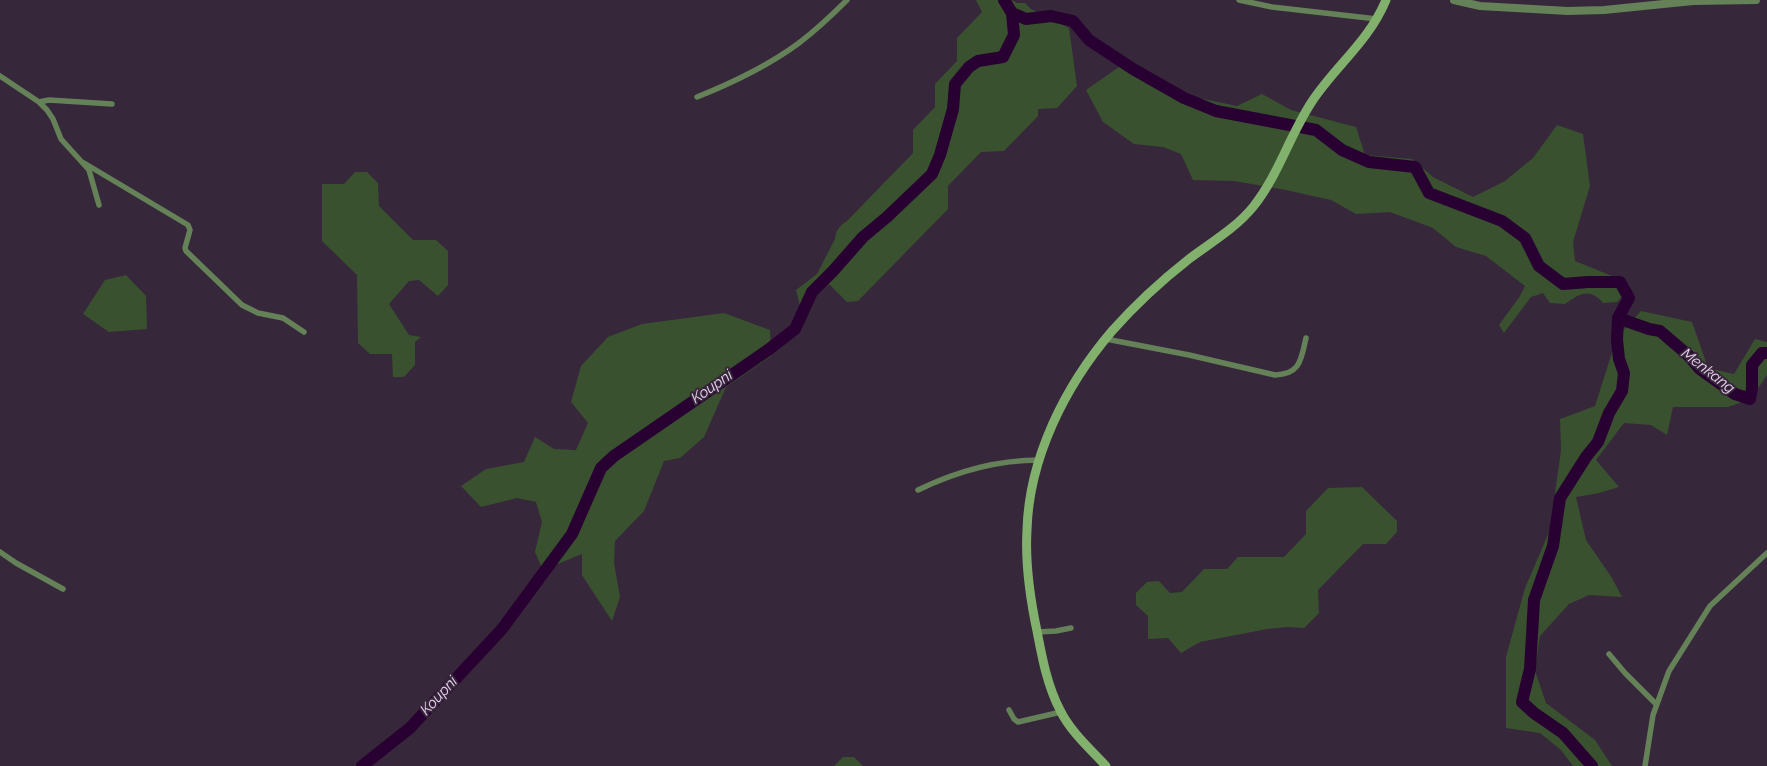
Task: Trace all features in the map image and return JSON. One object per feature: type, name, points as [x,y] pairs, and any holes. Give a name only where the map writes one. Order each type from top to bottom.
[{"type":"main road","points":[[1106,766],[1081,740],[1060,712],[1047,676],[1031,606],[1028,580],[1027,530],[1029,504],[1034,476],[1053,424],[1079,375],[1128,314],[1169,276],[1240,221],[1253,207],[1276,170],[1302,116],[1328,80],[1368,34],[1386,0]]},
{"type":"street","points":[[697,97],[728,84],[798,44],[848,0]]},
{"type":"street","points":[[1239,0],[1272,7],[1377,19]]},
{"type":"street","points":[[1454,0],[1480,6],[1568,11],[1604,10],[1693,1],[1756,0]]},
{"type":"street","points":[[0,76],[39,102],[53,119],[61,139],[84,163],[92,176],[99,205]]},
{"type":"street","points":[[39,102],[49,100],[112,104]]},
{"type":"street","points":[[84,163],[188,225],[190,230],[186,251],[242,305],[258,313],[283,318],[304,332]]},
{"type":"street","points":[[1106,339],[1189,355],[1275,375],[1294,370],[1300,362],[1306,338]]},
{"type":"street","points":[[918,490],[960,472],[1022,460],[1040,460]]},
{"type":"street","points":[[0,552],[16,563],[64,589]]},
{"type":"street","points":[[1645,766],[1656,704],[1669,672],[1707,611],[1767,553]]},
{"type":"street","points":[[1037,632],[1056,632],[1071,628]]},
{"type":"street","points":[[1608,654],[1625,674],[1656,704]]},
{"type":"street","points":[[1009,710],[1014,720],[1018,722],[1060,712]]},
{"type":"green space","points":[[976,0],[1011,0],[1017,3],[1025,3],[1031,9],[1069,28],[1077,86],[1057,108],[1038,109],[1038,116],[1004,151],[981,152],[948,186],[948,209],[858,301],[847,302],[829,284],[801,310],[796,290],[817,274],[840,227],[913,153],[913,130],[935,107],[935,84],[957,61],[957,38],[982,12]]},
{"type":"green space","points":[[1119,67],[1162,80],[1184,95],[1237,106],[1262,94],[1291,110],[1356,127],[1365,155],[1412,159],[1433,177],[1473,197],[1505,181],[1533,158],[1557,125],[1583,134],[1590,186],[1573,242],[1575,261],[1612,276],[1627,291],[1617,302],[1603,303],[1594,295],[1589,294],[1575,297],[1565,304],[1550,303],[1543,293],[1531,297],[1504,333],[1499,325],[1525,286],[1486,256],[1456,247],[1433,228],[1390,212],[1356,214],[1331,200],[1286,190],[1234,181],[1193,180],[1181,154],[1163,147],[1134,144],[1103,122],[1086,90]]},
{"type":"green space","points":[[355,172],[367,172],[378,183],[379,206],[413,240],[436,240],[448,251],[448,285],[438,296],[419,280],[409,281],[389,304],[409,335],[421,337],[415,342],[415,365],[404,377],[393,377],[392,354],[370,354],[358,343],[357,275],[322,241],[322,184],[344,184]]},
{"type":"green space","points":[[126,275],[146,296],[147,329],[109,332],[83,314],[105,280]]},
{"type":"green space","points":[[1641,311],[1692,322],[1708,368],[1734,374],[1755,339],[1767,342],[1767,375],[1751,399],[1728,407],[1673,407],[1667,435],[1651,425],[1624,423],[1596,460],[1619,487],[1576,497],[1586,540],[1612,578],[1622,597],[1589,595],[1569,604],[1540,636],[1535,671],[1546,703],[1595,740],[1612,766],[1573,766],[1561,750],[1540,733],[1506,728],[1506,657],[1525,588],[1550,530],[1561,450],[1560,419],[1595,406],[1617,337]]},
{"type":"green space","points":[[724,313],[770,330],[771,356],[726,387],[704,437],[680,458],[664,461],[644,511],[615,541],[614,563],[620,597],[612,621],[582,575],[582,554],[543,570],[535,552],[542,522],[536,502],[517,498],[481,507],[461,486],[486,469],[524,462],[535,437],[554,449],[576,450],[588,423],[571,402],[581,366],[608,337],[642,324]]},
{"type":"green space","points":[[1362,487],[1397,521],[1397,532],[1386,544],[1363,544],[1318,590],[1319,613],[1304,628],[1267,629],[1200,642],[1181,653],[1168,638],[1148,639],[1148,616],[1136,605],[1136,593],[1147,582],[1159,581],[1170,593],[1182,592],[1204,569],[1227,569],[1238,557],[1284,557],[1306,534],[1306,511],[1328,488]]},
{"type":"green space","points":[[843,757],[854,757],[863,766],[834,766]]},
{"type":"waterway","name":"Koupni","points":[[362,766],[410,728],[502,629],[572,534],[601,468],[614,456],[768,350],[795,329],[812,292],[863,237],[932,174],[940,155],[953,109],[955,84],[969,67],[978,61],[1003,57],[1014,35],[1012,13],[1004,0]]},
{"type":"waterway","points":[[1012,13],[1026,19],[1051,16],[1073,21],[1089,40],[1133,69],[1184,98],[1216,111],[1316,130],[1342,150],[1369,162],[1415,167],[1429,193],[1502,221],[1525,238],[1539,266],[1563,284],[1620,282],[1629,298],[1618,318],[1617,340],[1619,359],[1624,373],[1622,391],[1609,413],[1598,442],[1586,457],[1560,498],[1553,546],[1534,600],[1530,669],[1522,702],[1534,713],[1563,733],[1592,766]]},
{"type":"waterway","name":"Menkang","points":[[1618,318],[1660,331],[1688,355],[1700,369],[1735,394],[1750,399],[1752,365],[1762,353],[1767,353]]}]
